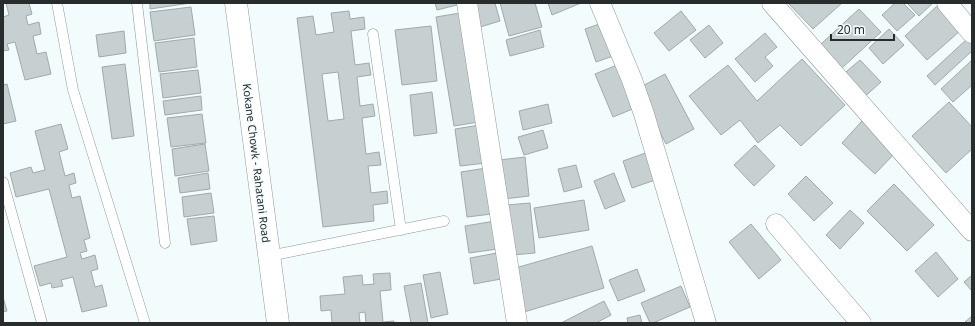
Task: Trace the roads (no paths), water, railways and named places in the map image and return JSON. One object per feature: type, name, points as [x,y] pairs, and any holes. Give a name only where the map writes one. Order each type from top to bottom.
[{"type":"street","name":"Kokane Chowk - Rahatani Road","points":[[236,3],[278,323]]},
{"type":"street","points":[[467,3],[517,323]]},
{"type":"street","points":[[600,3],[632,80],[644,114],[706,323]]},
{"type":"street","points":[[772,3],[972,231]]},
{"type":"street","points":[[947,3],[972,33]]},
{"type":"street","points":[[776,224],[861,323]]},
{"type":"lane","points":[[57,3],[73,90],[145,323]]},
{"type":"lane","points":[[137,3],[165,243]]},
{"type":"lane","points":[[374,34],[401,230]]},
{"type":"lane","points":[[3,182],[42,323]]},
{"type":"lane","points":[[269,256],[444,221]]}]
